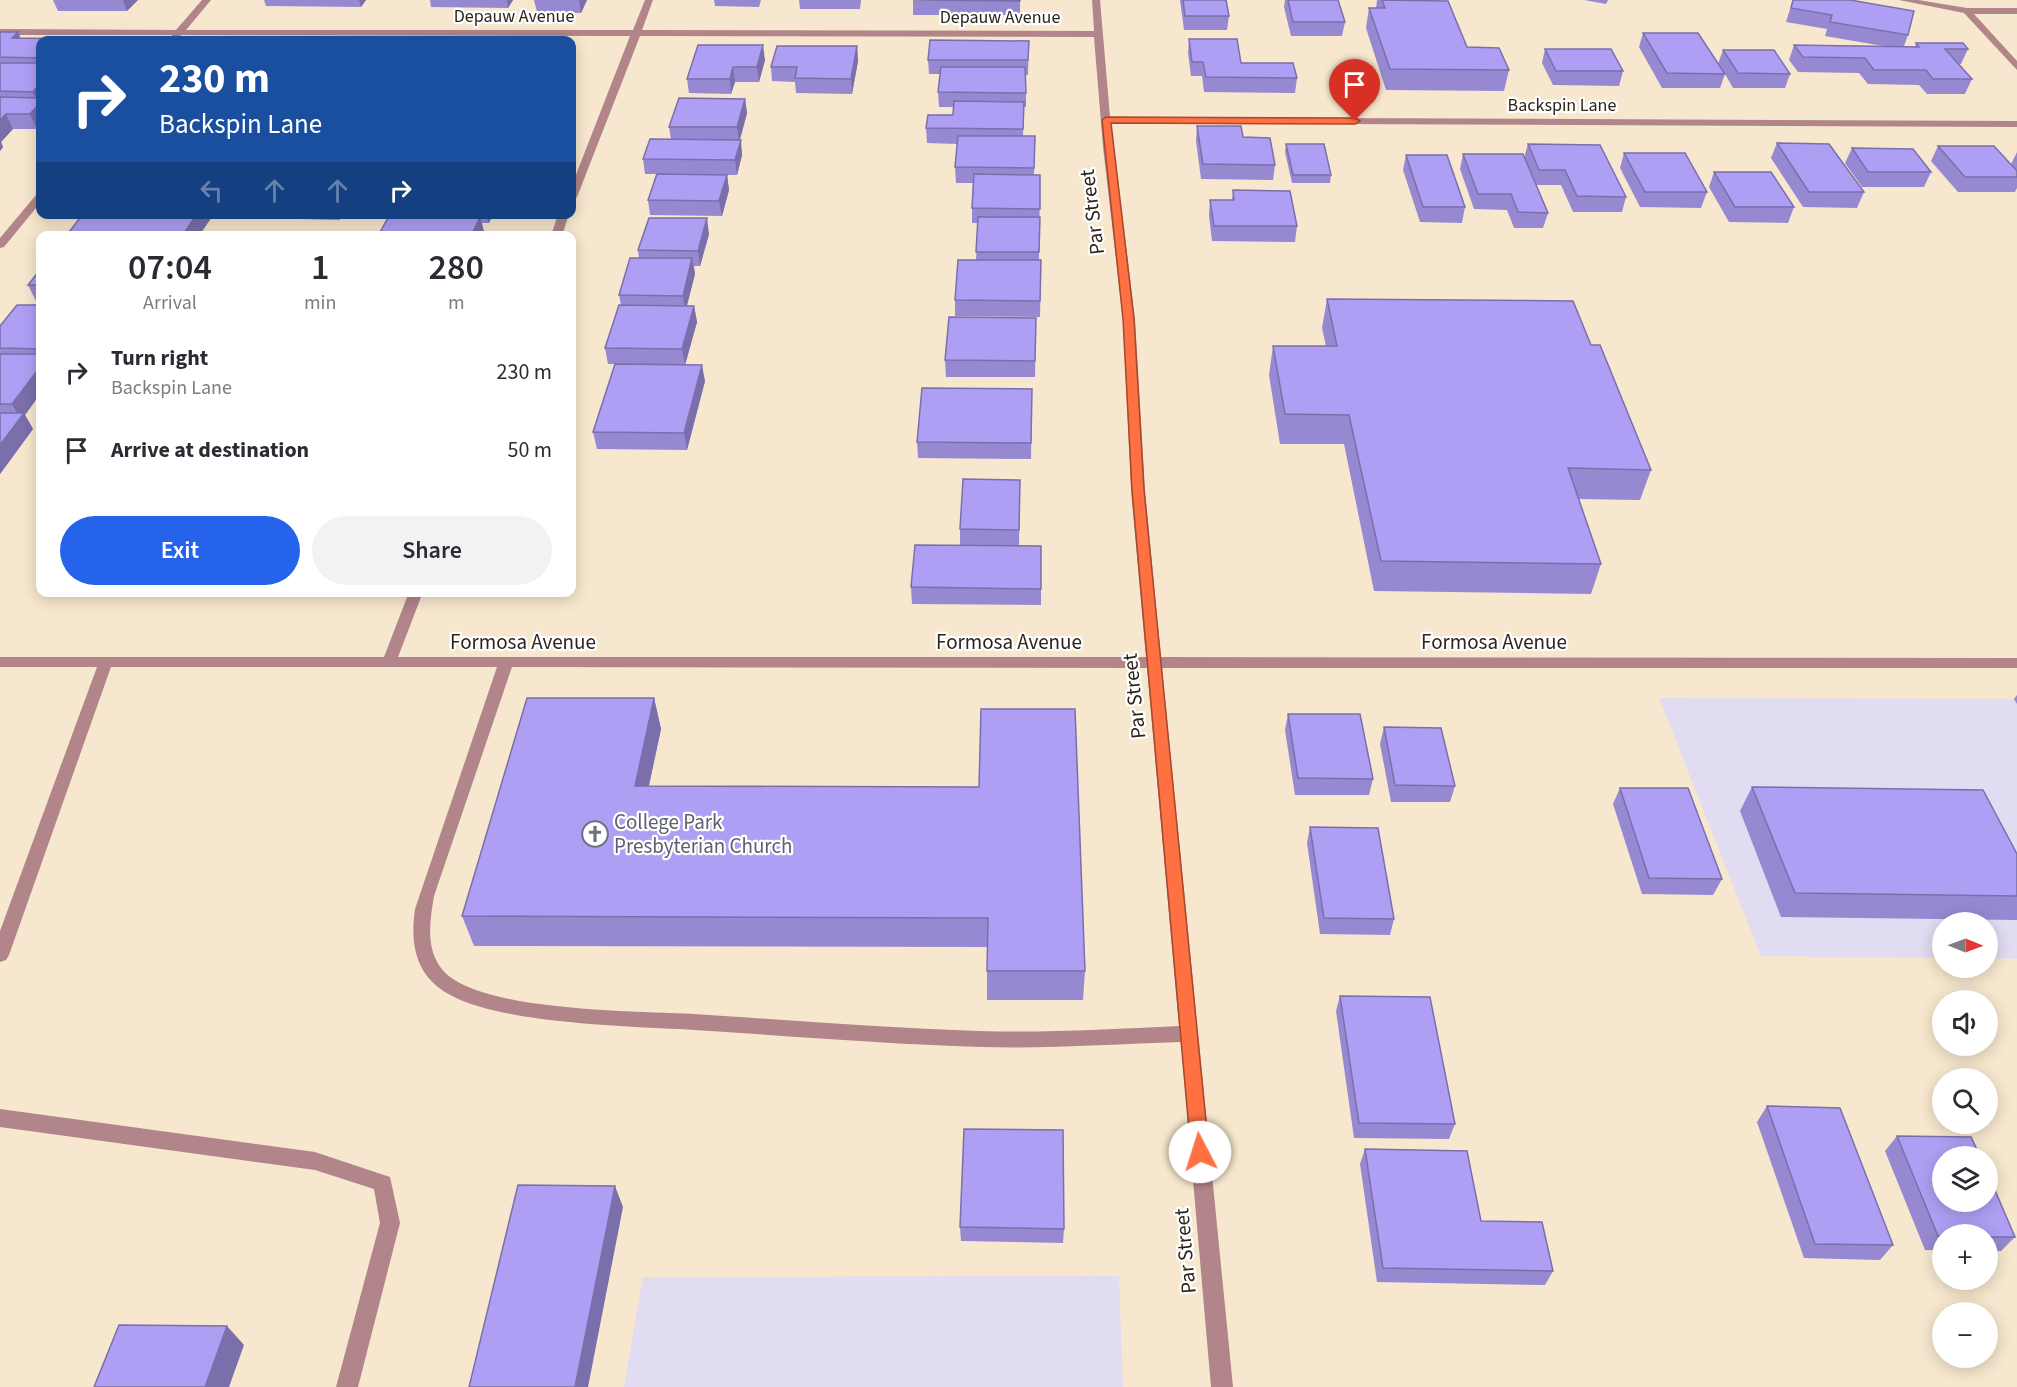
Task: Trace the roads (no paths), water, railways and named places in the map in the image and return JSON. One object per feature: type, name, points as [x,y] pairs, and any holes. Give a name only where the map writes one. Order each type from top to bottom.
[{"type":"street","points":[[176,36],[207,0]]},
{"type":"street","points":[[576,186],[649,0]]},
{"type":"street","name":"Par Street","points":[[1096,0],[1106,120],[1129,319],[1138,490],[1222,1387]]},
{"type":"street","points":[[1903,0],[1967,11],[2017,11]]},
{"type":"street","points":[[1967,11],[2017,67]]},
{"type":"street","name":"Depauw Avenue","points":[[0,32],[140,36]]},
{"type":"street","name":"Depauw Avenue","points":[[267,36],[636,32],[1099,34]]},
{"type":"street","name":"Backspin Lane","points":[[1106,120],[2017,124]]},
{"type":"street","points":[[0,245],[36,202]]},
{"type":"street","points":[[389,662],[414,597]]},
{"type":"street","name":"Formosa Avenue","points":[[0,662],[2017,663]]},
{"type":"street","points":[[0,955],[106,662]]},
{"type":"street","points":[[506,663],[426,896],[419,932],[425,960],[446,984],[480,999],[528,1008],[607,1017],[982,1039],[1189,1034]]},
{"type":"street","points":[[0,1118],[315,1161],[383,1183],[390,1223],[347,1387]]},
{"type":"place","name":"College Park Presbyterian Church","points":[[595,834]]}]
